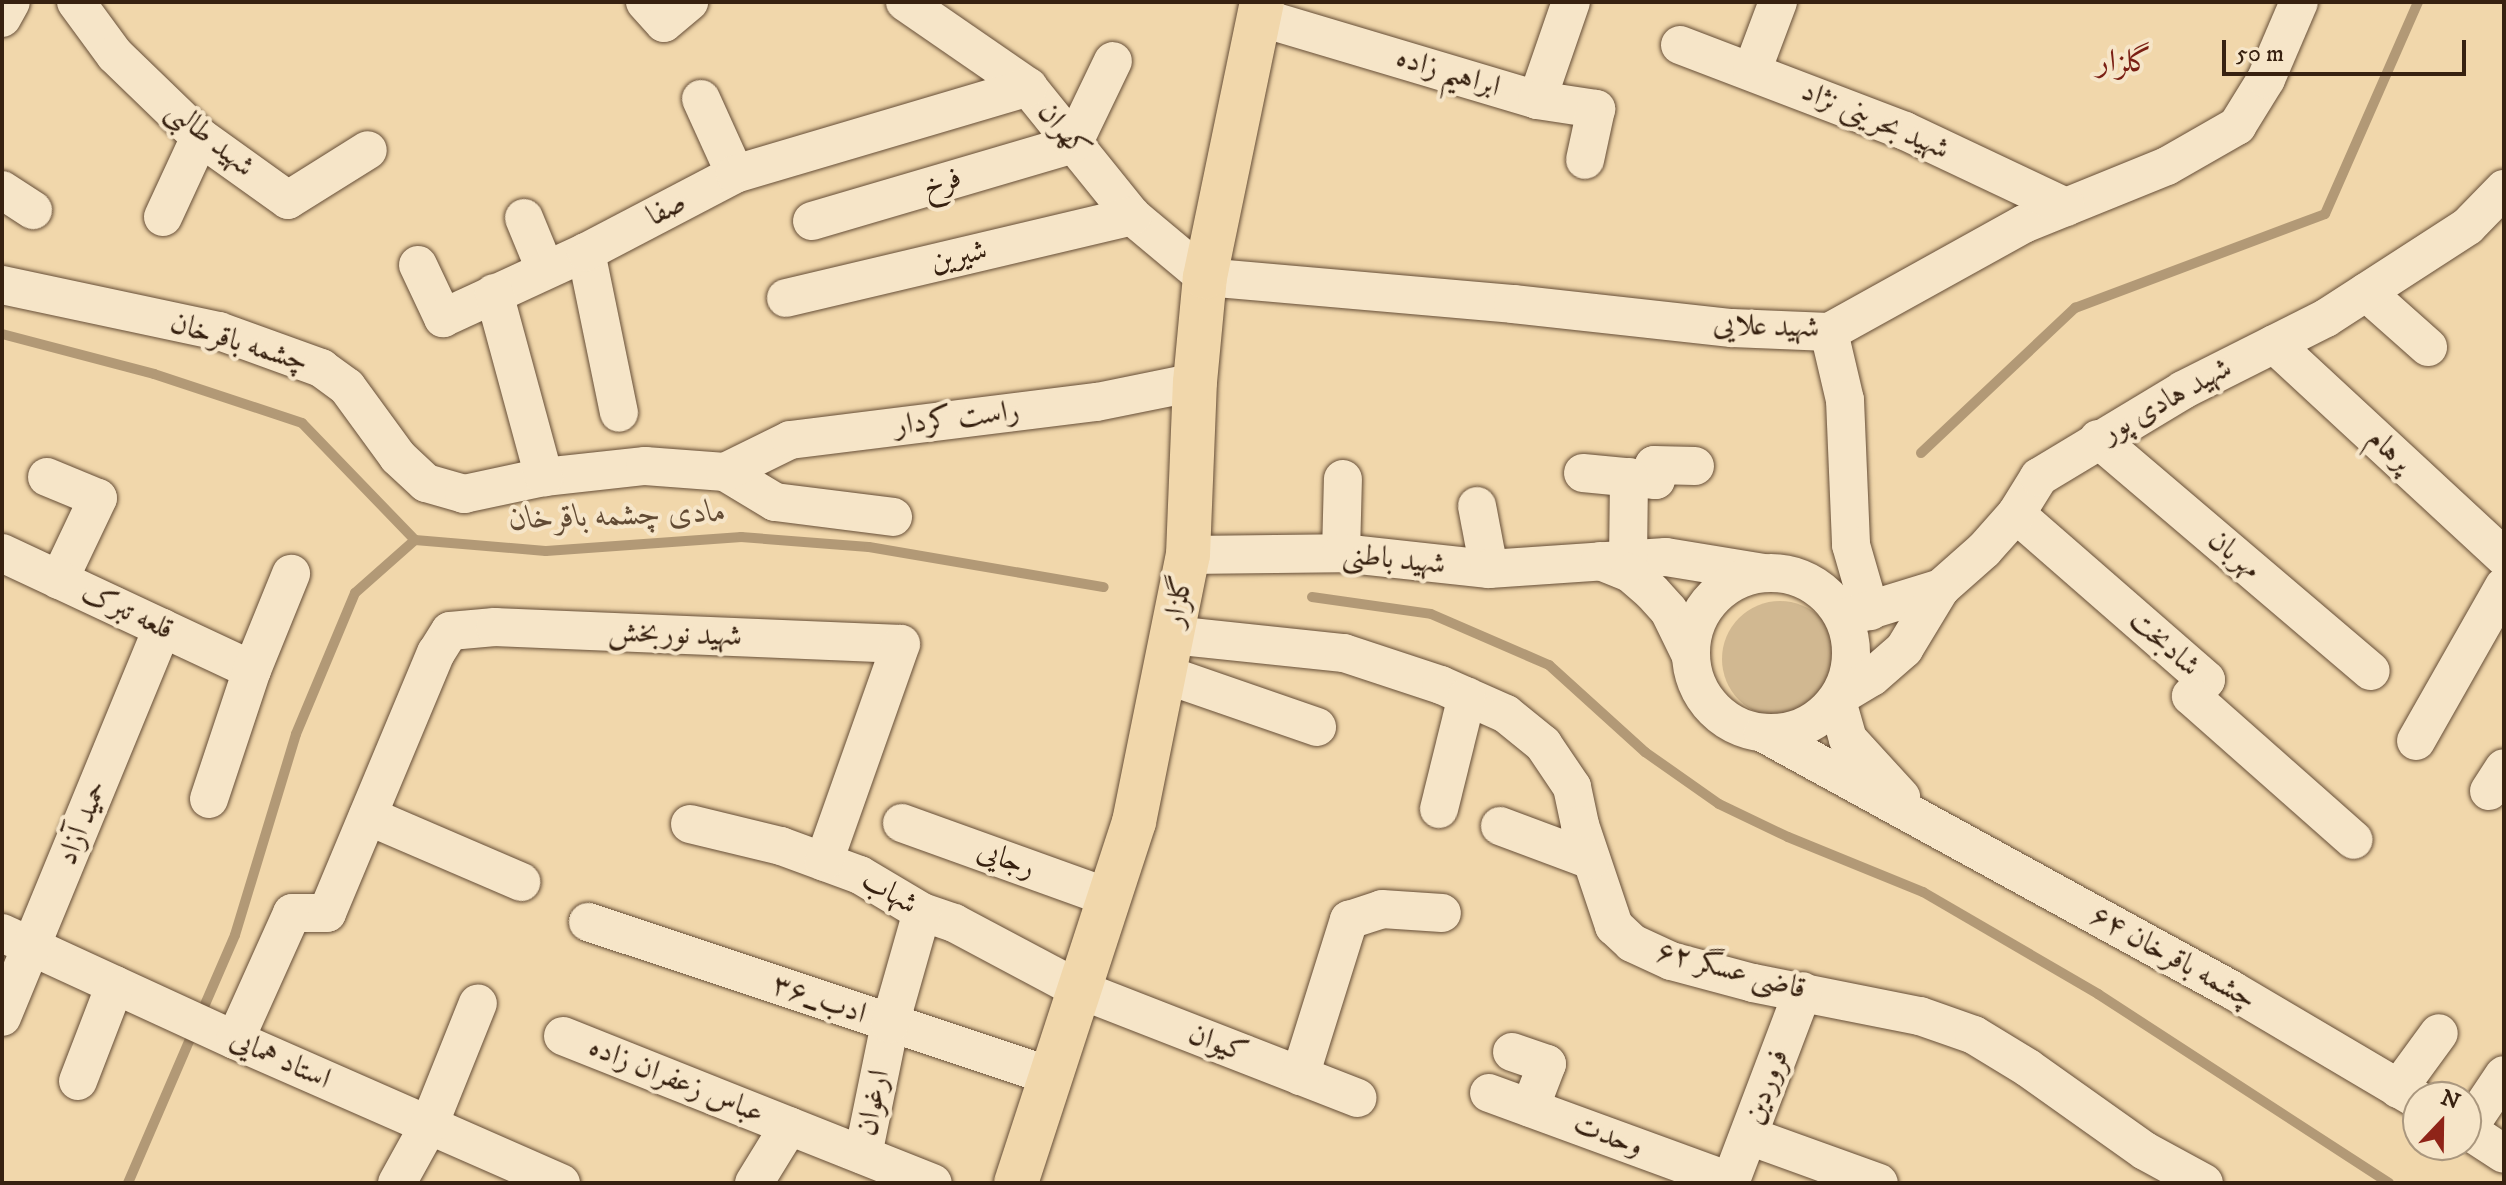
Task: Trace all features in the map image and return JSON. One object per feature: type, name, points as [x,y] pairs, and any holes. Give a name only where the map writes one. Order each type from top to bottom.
[{"type":"main road","name":"گلزار","points":[[1016,1183],[1078,989],[1131,838],[1188,555],[1195,382],[1205,277],[1261,10]]},
{"type":"street","points":[[2,18],[11,2]]},
{"type":"street","name":"شهید طالبی","points":[[76,2],[115,55],[200,137],[288,200],[368,150]]},
{"type":"street","points":[[645,2],[664,23],[689,2]]},
{"type":"street","name":"ابراهیم زاده","points":[[1261,10],[1537,100],[1571,2]]},
{"type":"street","points":[[1752,71],[1778,2]]},
{"type":"street","name":"شهید علایی","points":[[1205,277],[1513,304],[1732,328],[1829,332],[2024,224],[2167,166],[2237,126],[2266,79],[2299,2]]},
{"type":"street","name":"کهران","points":[[927,8],[1028,87],[1132,216],[1205,277]]},
{"type":"street","name":"شهید بحرینی نژاد","points":[[1680,45],[1905,131],[2066,207]]},
{"type":"street","points":[[1073,144],[1113,61]]},
{"type":"street","name":"صفا","points":[[418,265],[443,318],[586,252],[735,174],[1028,87]]},
{"type":"street","points":[[701,99],[735,174]]},
{"type":"street","points":[[1537,100],[1596,109],[1585,160]]},
{"type":"street","points":[[163,217],[200,137]]},
{"type":"street","name":"فرخ","points":[[812,221],[1073,144]]},
{"type":"street","name":"شهید هادی پور","points":[[1857,614],[1941,588],[1984,550],[2016,514],[2039,477],[2183,390],[2326,318],[2468,226],[2504,189]]},
{"type":"street","name":"شیرین","points":[[786,298],[1132,216]]},
{"type":"street","points":[[524,218],[545,269]]},
{"type":"street","points":[[586,252],[619,413]]},
{"type":"street","name":"چشمه باقرخان","points":[[2,285],[219,331],[321,368],[347,387],[398,457],[426,483],[464,494],[544,477],[645,466],[725,472],[775,502],[893,517]]},
{"type":"street","points":[[2366,292],[2428,347]]},
{"type":"street","points":[[494,293],[544,477]]},
{"type":"street","points":[[1829,332],[1845,400],[1857,614],[1850,671],[1838,698],[1823,716],[1804,727],[1784,733],[1763,733],[1738,726],[1719,714],[1704,697],[1694,678],[1691,656],[1694,632],[1703,610],[1720,592],[1740,579],[1764,573],[1788,575],[1811,583],[1857,614]]},
{"type":"street","name":"پرهام","points":[[2274,344],[2504,557]]},
{"type":"street","name":"راست کردار","points":[[725,472],[790,440],[1097,402],[1195,382]]},
{"type":"street","name":"مهربان","points":[[2098,439],[2371,671]]},
{"type":"street","points":[[1583,473],[1656,480],[1654,465],[1695,466]]},
{"type":"street","points":[[47,477],[98,498],[59,580]]},
{"type":"street","points":[[1629,477],[1614,560],[1669,611],[1691,656]]},
{"type":"street","points":[[1341,553],[1343,479]]},
{"type":"street","points":[[1477,506],[1489,569]]},
{"type":"street","name":"شادبخت","points":[[2016,514],[2206,680],[2191,696],[2354,840]]},
{"type":"street","name":"قلعه تبرک","points":[[2,553],[252,670]]},
{"type":"street","name":"شهید باطنی","points":[[1188,555],[1341,553],[1489,569],[1666,557],[1764,573]]},
{"type":"street","points":[[209,799],[252,670],[291,574]]},
{"type":"street","points":[[2416,741],[2504,586]]},
{"type":"street","points":[[1838,698],[1872,677],[1904,649],[1941,588]]},
{"type":"street","name":"شهید نوربخش","points":[[368,816],[436,653],[450,631],[495,627],[901,644],[824,862]]},
{"type":"street","name":"حمید آزاد","points":[[2,1017],[18,940],[162,628]]},
{"type":"street","name":"قاضی عسگر ۶۲","points":[[1168,655],[1344,653],[1467,696],[1506,714],[1543,744],[1572,787],[1591,860],[1614,926],[1632,943],[1671,961],[1920,1016],[1974,1035],[2028,1068],[2145,1151],[2204,1183]]},
{"type":"street","points":[[1168,655],[1317,727]]},
{"type":"street","points":[[1439,809],[1467,696]]},
{"type":"street","points":[[1838,698],[1848,739],[1876,774],[1926,820]]},
{"type":"street","points":[[1763,733],[1820,768],[1926,820]]},
{"type":"street","points":[[235,1040],[292,913],[327,913],[368,816],[521,882]]},
{"type":"street","name":"چشمه باقرخان ۶۴","points":[[1926,820],[2232,990],[2402,1090]]},
{"type":"street","name":"رجایی","points":[[902,823],[1110,898]]},
{"type":"street","name":"شهاب","points":[[690,824],[781,846],[860,875],[922,912],[954,923],[1078,989]]},
{"type":"street","points":[[1500,826],[1591,860]]},
{"type":"street","points":[[1300,1076],[1349,920],[1382,909],[1442,913]]},
{"type":"street","name":"ارغوان","points":[[863,1155],[890,1024],[922,912]]},
{"type":"street","name":"۳۶_ادب","points":[[588,922],[1050,1076]]},
{"type":"street","name":"استاد همایی","points":[[18,940],[235,1040],[561,1183]]},
{"type":"street","name":"کیوان","points":[[1078,989],[1358,1098]]},
{"type":"street","points":[[78,1081],[126,990]]},
{"type":"street","name":"فروردین","points":[[1730,1182],[1803,991]]},
{"type":"street","points":[[397,1183],[429,1125],[478,1003]]},
{"type":"street","points":[[2415,1081],[2439,1033]]},
{"type":"street","name":"عباس زعفران زاده","points":[[563,1036],[933,1183]]},
{"type":"street","points":[[1512,1052],[1547,1064],[1530,1108]]},
{"type":"street","points":[[2482,1108],[2504,1075]]},
{"type":"street","name":"وحدت","points":[[1489,1093],[1730,1182]]},
{"type":"street","name":"عباس زعفران زاده","points":[[754,1183],[789,1126]]},
{"type":"street","points":[[1749,1136],[1879,1183]]},
{"type":"street","points":[[2482,1140],[2504,1154]]},
{"type":"shaded area","points":[[1780,601],[1802,606],[1821,618],[1833,637],[1838,659],[1833,681],[1821,700],[1802,712],[1780,717],[1758,712],[1739,700],[1727,681],[1722,659],[1727,637],[1739,618],[1758,606]]},
{"type":"waterway","points":[[1921,453],[2075,308],[2325,214],[2418,2]]},
{"type":"waterway","name":"مادی چشمه باقرخان","points":[[2,334],[154,374],[302,423],[415,540],[546,551],[741,537],[869,547],[1104,587]]},
{"type":"waterway","points":[[200,1016],[235,935],[296,734],[355,593],[415,540]]},
{"type":"waterway","points":[[1312,597],[1431,614],[1549,665],[1645,752],[1719,804],[1788,837],[1923,892],[2098,994],[2389,1183]]},
{"type":"waterway","points":[[128,1183],[194,1030]]},
{"type":"district","name":"گلزار","points":[[2124,62]]}]
